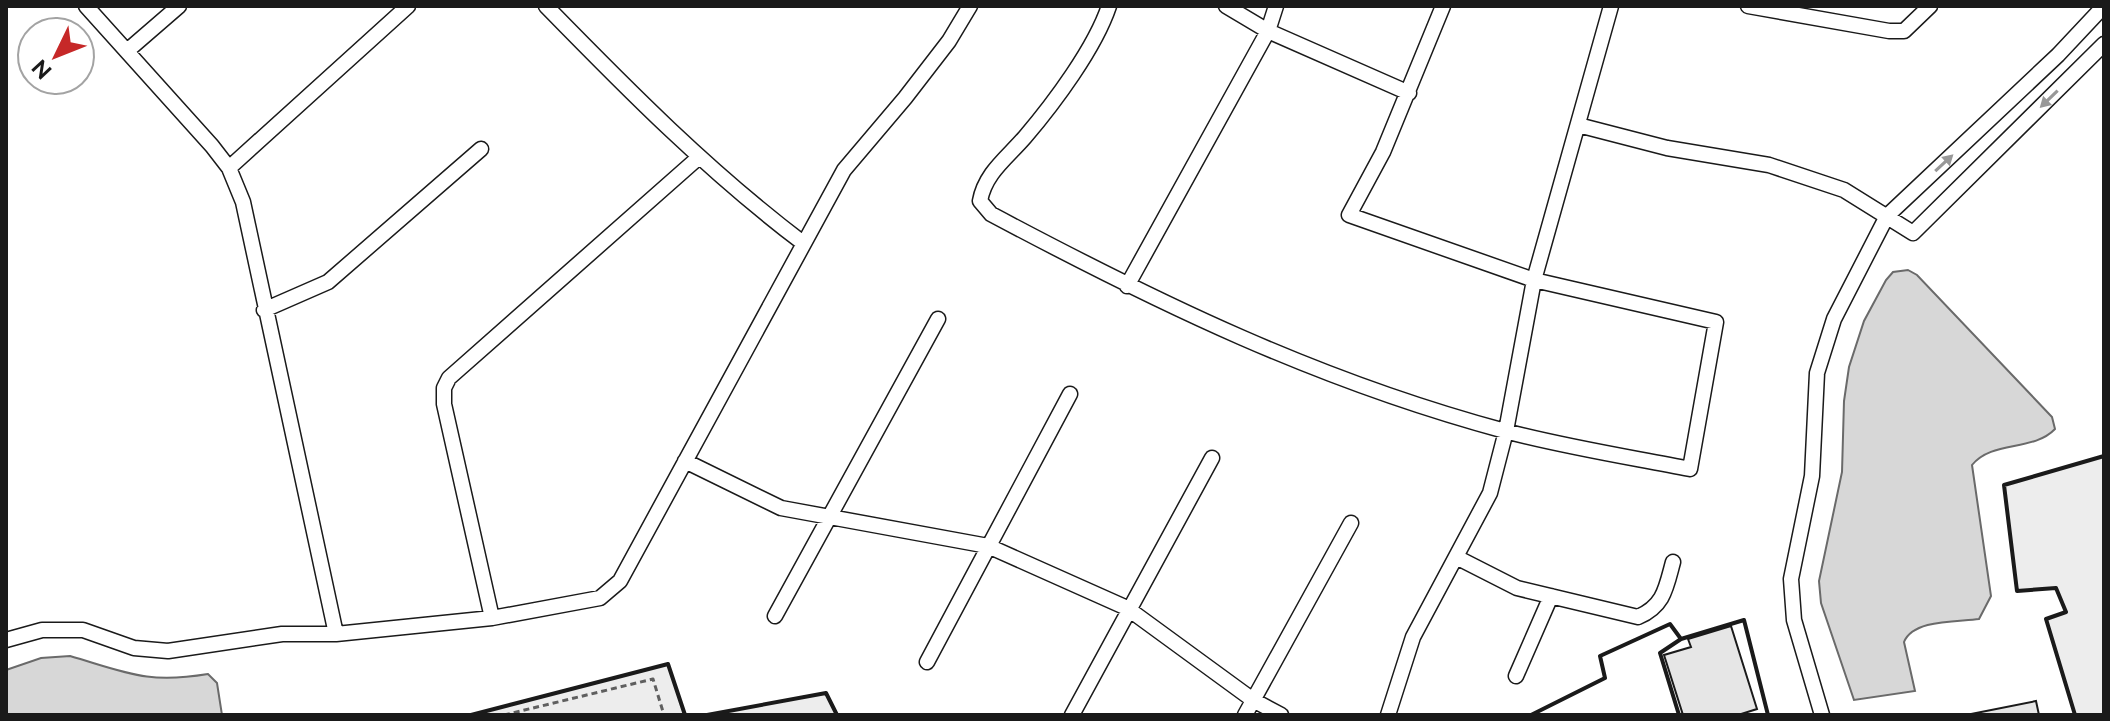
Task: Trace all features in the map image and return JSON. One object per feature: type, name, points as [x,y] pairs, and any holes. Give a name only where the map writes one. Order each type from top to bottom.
[{"type":"street","points":[[86,6],[229,168],[243,202],[336,634]]},
{"type":"street","points":[[127,51],[179,6]]},
{"type":"street","points":[[229,168],[408,6]]},
{"type":"street","points":[[546,6],[698,158],[737,193],[803,243]]},
{"type":"street","points":[[6,640],[42,630],[83,630],[134,648],[168,651],[282,634],[336,634],[492,618],[600,598],[620,581],[844,170],[949,41],[970,6]]},
{"type":"street","points":[[1109,6],[1061,88],[1027,135],[984,182],[980,201],[991,214],[1232,337],[1359,385],[1506,431],[1690,469],[1716,322],[1534,280],[1349,215],[1383,152],[1443,6]]},
{"type":"street","points":[[1226,6],[1268,31],[1409,93]]},
{"type":"street","points":[[1127,286],[1268,31],[1276,6]]},
{"type":"street","points":[[1388,715],[1413,637],[1490,493],[1506,431],[1534,280],[1611,6]]},
{"type":"street","points":[[1748,6],[1904,31],[1930,6]]},
{"type":"street","points":[[1822,715],[1794,620],[1791,579],[1812,476],[1817,373],[1834,319],[1887,216],[2058,55],[2104,6]]},
{"type":"street","points":[[1578,125],[1667,148],[1769,165],[1844,190],[1913,233],[2104,44]]},
{"type":"street","points":[[264,310],[328,282],[481,149]]},
{"type":"street","points":[[492,618],[444,404],[444,388],[449,378],[698,158]]},
{"type":"street","points":[[775,616],[938,319]]},
{"type":"street","points":[[927,662],[1070,394]]},
{"type":"street","points":[[1072,715],[1127,608],[1212,458]]},
{"type":"street","points":[[685,461],[781,508],[988,546],[1127,608],[1253,700],[1281,715]]},
{"type":"street","points":[[1245,715],[1351,523]]},
{"type":"street","points":[[1456,557],[1517,588],[1638,617],[1654,610],[1663,600],[1673,562]]},
{"type":"street","points":[[1516,676],[1551,596]]},
{"type":"path","points":[[504,715],[653,679],[664,715]]},
{"type":"path","points":[[787,715],[810,715]]},
{"type":"shaded area","points":[[1908,270],[1917,275],[2052,417],[2055,429],[2036,441],[1990,452],[1972,465],[1991,596],[1979,619],[1937,623],[1916,629],[1904,642],[1915,691],[1854,700],[1821,603],[1819,581],[1842,472],[1844,401],[1849,367],[1864,321],[1886,280],[1893,272]]},
{"type":"shaded area","points":[[2104,456],[2104,715],[2075,715],[2046,619],[2066,612],[2056,588],[2017,591],[2004,485]]},
{"type":"shaded area","points":[[70,656],[123,672],[153,677],[208,674],[217,683],[222,715],[6,715],[6,670],[41,658]]},
{"type":"shaded area","points":[[668,664],[685,715],[471,715],[539,697]]},
{"type":"shaded area","points":[[826,693],[837,715],[707,715]]},
{"type":"building","points":[[1731,626],[1757,709],[1738,715],[1683,715],[1664,655],[1691,647],[1688,639]]},
{"type":"building","points":[[2036,701],[2039,715],[1966,715]]},
{"type":"wall","points":[[2075,715],[2046,619],[2066,612],[2056,588],[2017,591],[2004,485],[2104,456]]},
{"type":"wall","points":[[1679,715],[1660,653],[1681,639],[1744,620],[1768,715]]},
{"type":"wall","points":[[1531,715],[1605,678],[1600,656],[1670,624],[1681,639]]},
{"type":"wall","points":[[471,715],[668,664],[685,715]]},
{"type":"wall","points":[[707,715],[826,693],[837,715]]}]
